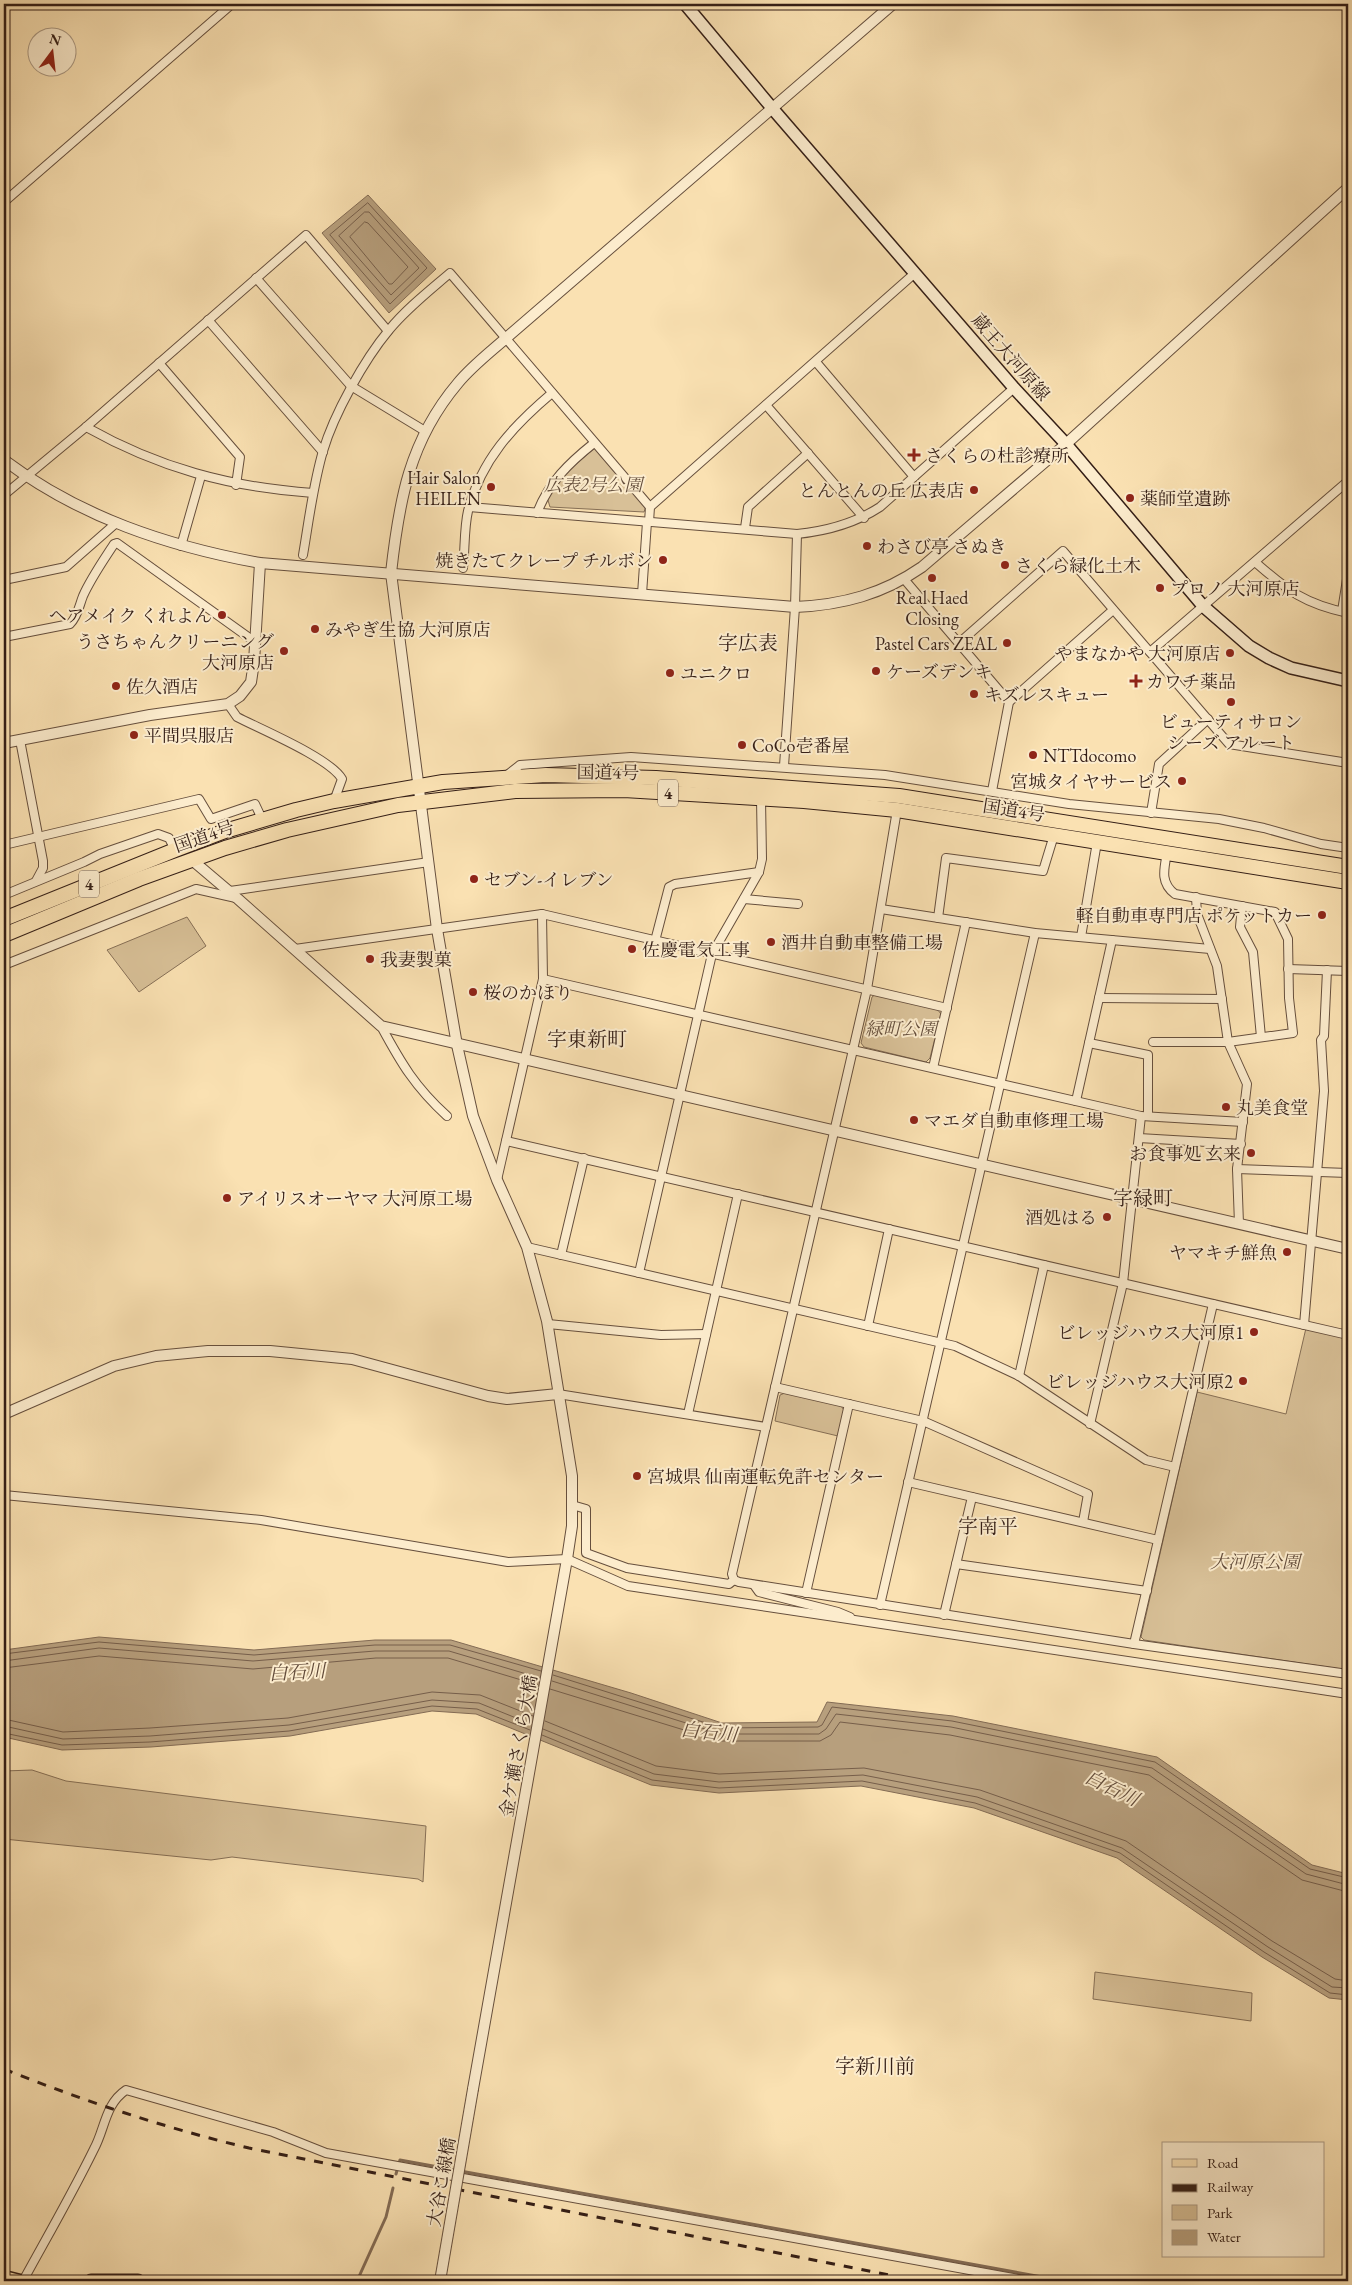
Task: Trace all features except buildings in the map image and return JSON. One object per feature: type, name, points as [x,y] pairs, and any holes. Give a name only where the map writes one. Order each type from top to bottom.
[{"type":"highway","name":"国道4号","points":[[4,919],[175,850],[262,820],[334,801],[418,786],[504,777],[589,775],[656,778],[899,796],[1348,867]]},
{"type":"highway","name":"国道4号","points":[[4,935],[192,860],[286,830],[421,802],[515,791],[624,790],[897,810],[1348,882]]},
{"type":"main road","name":"蔵王大河原線","points":[[685,4],[772,108],[1014,388],[1066,444],[1203,606],[1249,646],[1269,658],[1291,668],[1348,681]]},
{"type":"main road","points":[[4,2277],[21,2281]]},
{"type":"main road","points":[[91,2281],[138,2281]]},
{"type":"street","points":[[4,202],[232,4]]},
{"type":"street","name":"金ケ瀬さくら大橋","points":[[473,2089],[568,1559],[572,1476],[548,1324],[527,1247],[473,1116],[457,1045],[437,929],[391,573],[397,514],[408,472],[425,430],[458,382],[505,339],[892,4]]},
{"type":"street","points":[[4,460],[27,477],[116,524],[181,546],[260,563],[795,607],[847,602],[874,594],[904,580],[922,567],[1066,444],[1348,188]]},
{"type":"street","points":[[4,495],[86,427],[306,235],[388,331]]},
{"type":"street","points":[[303,555],[313,493],[323,452],[351,386],[388,331],[450,273],[650,507]]},
{"type":"street","points":[[642,594],[650,507],[915,273]]},
{"type":"street","points":[[256,278],[351,386],[425,430]]},
{"type":"street","points":[[208,320],[323,452]]},
{"type":"street","points":[[816,362],[914,477]]},
{"type":"street","points":[[159,363],[240,457],[236,485]]},
{"type":"street","points":[[469,507],[745,528],[796,534],[828,530],[864,518],[880,507],[1014,388]]},
{"type":"street","points":[[464,568],[469,507],[482,476],[499,444],[522,418],[552,393]]},
{"type":"street","points":[[766,405],[864,518]]},
{"type":"street","points":[[86,427],[144,456],[201,476],[236,485],[313,493]]},
{"type":"street","points":[[538,512],[544,496],[554,480],[570,462],[594,443]]},
{"type":"street","points":[[745,528],[748,507],[808,453]]},
{"type":"street","points":[[181,546],[201,476]]},
{"type":"street","points":[[1150,652],[1348,481]]},
{"type":"street","points":[[4,580],[66,567],[116,524]]},
{"type":"street","points":[[104,534],[114,544],[117,543],[255,642]]},
{"type":"street","points":[[784,766],[795,607],[796,534]]},
{"type":"street","points":[[4,637],[70,624],[75,620],[84,595],[114,544]]},
{"type":"street","points":[[959,643],[1063,552],[1229,744],[1348,763]]},
{"type":"street","points":[[1256,562],[1283,587],[1304,600],[1345,612],[1348,574]]},
{"type":"street","points":[[4,742],[150,715],[228,704],[240,696],[251,682],[260,563]]},
{"type":"street","points":[[904,580],[1009,702]]},
{"type":"street","points":[[992,791],[1009,702],[1113,610]]},
{"type":"street","points":[[228,704],[237,717],[338,772],[342,779],[334,801]]},
{"type":"street","points":[[1150,813],[1159,764],[1208,719]]},
{"type":"street","points":[[20,740],[43,861],[43,868],[36,881]]},
{"type":"street","points":[[504,777],[520,765],[631,757],[784,766],[885,775],[1069,804],[1219,819],[1264,828],[1321,844],[1348,848]]},
{"type":"street","points":[[4,845],[199,799],[211,820],[255,804],[262,820]]},
{"type":"street","points":[[639,1273],[712,954],[759,872],[762,859],[761,799]]},
{"type":"street","points":[[734,1580],[732,1574],[867,989],[897,810]]},
{"type":"street","points":[[4,894],[100,854],[158,834],[169,838],[175,850]]},
{"type":"street","points":[[938,918],[946,858],[1043,871],[1054,835]]},
{"type":"street","points":[[1081,937],[1097,842]]},
{"type":"street","points":[[1153,1042],[1228,1042],[1293,1033],[1289,998],[1288,939],[1275,912],[1175,894],[1167,888],[1163,877],[1167,852]]},
{"type":"street","points":[[192,860],[238,898],[381,1026],[406,1072],[426,1097],[447,1116]]},
{"type":"street","points":[[230,891],[429,862]]},
{"type":"street","points":[[655,941],[669,887],[675,884],[759,872]]},
{"type":"street","points":[[4,965],[196,889],[238,898]]},
{"type":"street","points":[[1196,897],[1197,914],[1216,966],[1228,1042],[1246,1084],[1237,1169],[1239,1224]]},
{"type":"street","points":[[744,898],[798,904]]},
{"type":"street","points":[[1242,906],[1240,927],[1253,952],[1262,1037]]},
{"type":"street","points":[[881,909],[1035,932],[1210,949]]},
{"type":"street","points":[[498,1180],[543,979],[542,914]]},
{"type":"street","points":[[295,949],[542,914],[947,1008]]},
{"type":"street","points":[[933,1068],[966,922]]},
{"type":"street","points":[[880,1606],[1035,932]]},
{"type":"street","points":[[1076,1101],[1112,940]]},
{"type":"street","points":[[1288,969],[1348,971]]},
{"type":"street","points":[[1304,1324],[1324,1091],[1321,1040],[1324,1036],[1326,970]]},
{"type":"street","points":[[543,979],[1145,1116],[1243,1122]]},
{"type":"street","points":[[1099,998],[1222,999]]},
{"type":"street","points":[[381,1026],[1348,1249]]},
{"type":"street","points":[[1089,1042],[1148,1055],[1145,1116],[1139,1138],[1123,1283],[1090,1424]]},
{"type":"street","points":[[1139,1138],[1241,1144]]},
{"type":"street","points":[[506,1141],[1348,1335]]},
{"type":"street","points":[[561,1255],[584,1158]]},
{"type":"street","points":[[1237,1169],[1348,1173]]},
{"type":"street","points":[[688,1414],[738,1194]]},
{"type":"street","points":[[868,1326],[889,1229]]},
{"type":"street","points":[[527,1247],[955,1346],[1019,1376],[1146,1460],[1175,1466]]},
{"type":"street","points":[[1019,1376],[1044,1265]]},
{"type":"street","points":[[1134,1644],[1213,1304]]},
{"type":"street","points":[[548,1324],[661,1335],[706,1334]]},
{"type":"street","points":[[4,1414],[114,1366],[156,1356],[208,1352],[270,1351],[352,1359],[488,1396],[507,1398],[558,1394],[766,1427]]},
{"type":"street","points":[[776,1387],[923,1421],[1088,1494],[1083,1522]]},
{"type":"street","points":[[806,1593],[849,1404]]},
{"type":"street","points":[[908,1482],[1158,1540]]},
{"type":"street","points":[[4,1495],[260,1520],[508,1562],[568,1559],[628,1586],[1348,1694]]},
{"type":"street","points":[[944,1615],[972,1497]]},
{"type":"street","points":[[572,1505],[586,1509],[586,1553],[627,1568],[729,1584],[734,1580]]},
{"type":"street","points":[[956,1564],[1146,1591]]},
{"type":"street","points":[[734,1580],[880,1606],[1348,1674]]},
{"type":"street","points":[[754,1585],[759,1592],[838,1612],[857,1621]]},
{"type":"street","name":"大谷こ線橋","points":[[440,2281],[473,2089]]},
{"type":"street","points":[[21,2281],[94,2151],[108,2108],[118,2095],[126,2090],[273,2132],[326,2152],[397,2167],[1030,2281]]},
{"type":"green space","name":"広表2号公園","points":[[596,447],[646,506],[644,512],[550,507],[547,497],[562,476]]},
{"type":"green space","points":[[187,917],[206,946],[139,992],[107,950]]},
{"type":"green space","name":"緑町公園","points":[[876,994],[937,1009],[941,1014],[930,1058],[926,1062],[864,1047],[861,1043],[872,997]]},
{"type":"green space","name":"大河原公園","points":[[1306,1328],[1348,1338],[1348,1670],[1144,1640],[1141,1637],[1197,1392],[1286,1414]]},
{"type":"green space","points":[[785,1393],[841,1406],[844,1410],[838,1436],[775,1421],[780,1395]]},
{"type":"green space","points":[[32,1770],[66,1781],[426,1826],[423,1882],[418,1879],[232,1857],[211,1860],[4,1839],[4,1771]]},
{"type":"green space","points":[[1095,1972],[1252,1993],[1251,2021],[1093,1999]]},
{"type":"water","points":[[368,195],[436,269],[389,313],[322,233]]},
{"type":"water","name":"白石川","points":[[99,1637],[254,1650],[375,1640],[451,1640],[631,1693],[722,1723],[817,1722],[827,1702],[953,1716],[1157,1757],[1312,1865],[1348,1874],[1348,2000],[1329,1998],[1262,1957],[1117,1858],[974,1808],[861,1786],[719,1793],[651,1785],[476,1714],[432,1711],[290,1736],[151,1747],[62,1750],[4,1737],[4,1650]]},
{"type":"waterway","points":[[396,2174],[400,2160],[1064,2281]]},
{"type":"waterway","points":[[357,2281],[386,2217],[393,2188]]},
{"type":"railway","points":[[4,2069],[125,2113],[249,2148],[919,2281]]},
{"type":"place","name":"さくらの杜診療所","points":[[914,455]]},
{"type":"place","name":"Hair Salon HEILEN","points":[[491,487]]},
{"type":"place","name":"とんとんの丘 広表店","points":[[974,490]]},
{"type":"place","name":"薬師堂遺跡","points":[[1130,498]]},
{"type":"place","name":"わさび亭 さぬき","points":[[867,546]]},
{"type":"place","name":"焼きたてクレープ チルボン","points":[[663,560]]},
{"type":"place","name":"さくら緑化土木","points":[[1005,565]]},
{"type":"place","name":"Real Haed Closing","points":[[932,578]]},
{"type":"place","name":"プロノ 大河原店","points":[[1160,588]]},
{"type":"place","name":"ヘアメイク くれよん","points":[[222,615]]},
{"type":"place","name":"みやぎ生協 大河原店","points":[[315,629]]},
{"type":"place","name":"Pastel Cars ZEAL","points":[[1007,643]]},
{"type":"place","name":"うさちゃんクリーニング 大河原店","points":[[284,651]]},
{"type":"place","name":"やまなかや 大河原店","points":[[1230,653]]},
{"type":"place","name":"ケーズデンキ","points":[[876,671]]},
{"type":"place","name":"ユニクロ","points":[[670,673]]},
{"type":"place","name":"カワチ薬品","points":[[1136,681]]},
{"type":"place","name":"佐久酒店","points":[[116,686]]},
{"type":"place","name":"キズレスキュー","points":[[974,694]]},
{"type":"place","name":"ビューティサロン シーズ アルート","points":[[1231,702]]},
{"type":"place","name":"平間呉服店","points":[[134,735]]},
{"type":"place","name":"CoCo壱番屋","points":[[742,745]]},
{"type":"place","name":"NTTdocomo","points":[[1033,755]]},
{"type":"place","name":"宮城タイヤサービス","points":[[1182,781]]},
{"type":"place","name":"セブン-イレブン","points":[[474,879]]},
{"type":"place","name":"軽自動車専門店 ポケットカー","points":[[1322,915]]},
{"type":"place","name":"酒井自動車整備工場","points":[[771,942]]},
{"type":"place","name":"佐慶電気工事","points":[[632,949]]},
{"type":"place","name":"我妻製菓","points":[[370,959]]},
{"type":"place","name":"桜のかほり","points":[[473,992]]},
{"type":"place","name":"丸美食堂","points":[[1226,1107]]},
{"type":"place","name":"マエダ自動車修理工場","points":[[914,1120]]},
{"type":"place","name":"お食事処 玄来","points":[[1251,1153]]},
{"type":"place","name":"アイリスオーヤマ 大河原工場","points":[[227,1198]]},
{"type":"place","name":"酒処はる","points":[[1107,1217]]},
{"type":"place","name":"ヤマキチ鮮魚","points":[[1287,1252]]},
{"type":"place","name":"ビレッジハウス大河原1","points":[[1254,1332]]},
{"type":"place","name":"ビレッジハウス大河原2","points":[[1243,1381]]},
{"type":"place","name":"宮城県 仙南運転免許センター","points":[[637,1476]]},
{"type":"district","name":"字広表","points":[[748,643]]},
{"type":"district","name":"字東新町","points":[[587,1039]]},
{"type":"district","name":"字緑町","points":[[1143,1198]]},
{"type":"district","name":"字南平","points":[[988,1526]]},
{"type":"district","name":"字新川前","points":[[875,2066]]}]
